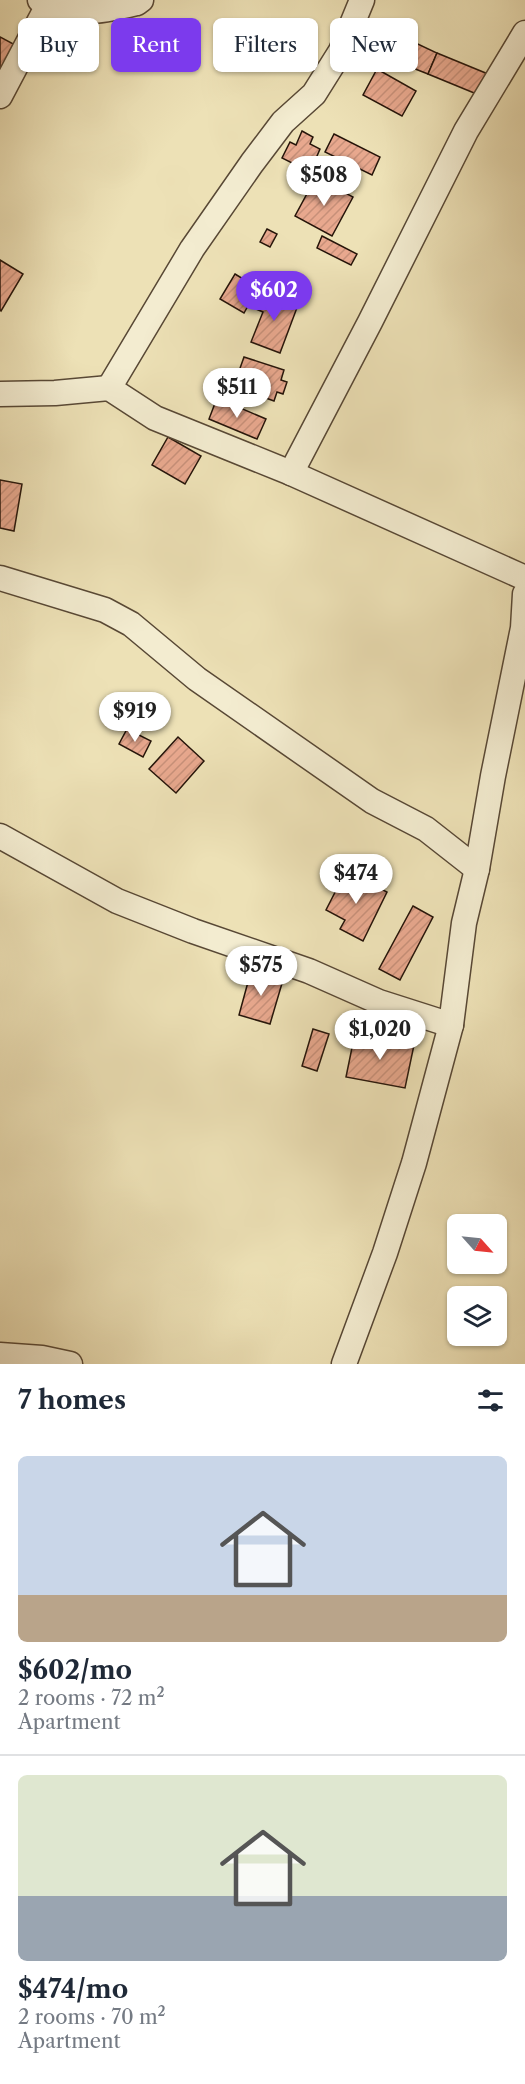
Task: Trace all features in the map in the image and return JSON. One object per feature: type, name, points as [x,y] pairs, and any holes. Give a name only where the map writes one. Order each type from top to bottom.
[{"type":"street","points":[[0,96],[44,2],[65,12],[97,13],[141,0]]},
{"type":"street","points":[[109,388],[192,249],[238,182],[283,122],[314,94],[341,51],[362,0]]},
{"type":"street","points":[[291,473],[466,131],[525,33]]},
{"type":"street","points":[[0,394],[55,393],[109,388],[155,418],[291,473],[525,578]]},
{"type":"street","points":[[0,578],[105,610],[131,624],[197,679],[372,801],[426,829],[477,869]]},
{"type":"street","points":[[344,1364],[385,1253],[414,1163],[452,1025],[464,923],[477,869],[493,776],[524,628],[525,594]]},
{"type":"street","points":[[0,836],[117,901],[193,931],[299,967],[379,1002],[452,1025]]},
{"type":"street","points":[[0,1355],[42,1358],[70,1364]]},
{"type":"building","points":[[0,37],[18,46],[18,49],[0,82]]},
{"type":"building","points":[[418,44],[437,53],[428,74],[418,70]]},
{"type":"building","points":[[437,53],[488,74],[479,95],[428,74]]},
{"type":"building","points":[[375,72],[382,72],[416,91],[402,116],[363,95]]},
{"type":"building","points":[[302,131],[313,137],[310,144],[320,149],[310,172],[282,158],[290,142],[296,145]]},
{"type":"building","points":[[334,134],[380,157],[372,175],[325,152]]},
{"type":"building","points":[[334,157],[359,169],[352,186],[326,173]]},
{"type":"building","points":[[316,177],[353,197],[332,236],[295,216]]},
{"type":"building","points":[[267,229],[277,234],[270,247],[260,242]]},
{"type":"building","points":[[322,236],[357,254],[351,265],[317,248]]},
{"type":"building","points":[[0,260],[23,274],[1,311],[0,310]]},
{"type":"building","points":[[235,274],[258,288],[244,313],[220,299]]},
{"type":"building","points":[[262,292],[298,305],[280,353],[251,342],[263,312],[256,309]]},
{"type":"building","points":[[244,357],[284,370],[281,380],[287,382],[283,394],[277,392],[274,401],[236,387],[233,388]]},
{"type":"building","points":[[236,387],[251,394],[246,406],[231,399]]},
{"type":"building","points":[[217,398],[266,419],[257,439],[209,419]]},
{"type":"building","points":[[168,437],[201,456],[185,484],[152,465]]},
{"type":"building","points":[[0,480],[22,484],[14,531],[0,528]]},
{"type":"building","points":[[127,729],[151,741],[143,757],[119,744]]},
{"type":"building","points":[[178,737],[204,761],[176,793],[149,769]]},
{"type":"building","points":[[346,871],[387,892],[363,941],[340,929],[345,920],[326,910]]},
{"type":"building","points":[[413,906],[433,917],[400,980],[379,969]]},
{"type":"building","points":[[251,971],[283,980],[270,1024],[239,1015]]},
{"type":"building","points":[[313,1029],[329,1034],[317,1071],[302,1066]]},
{"type":"building","points":[[355,1033],[414,1045],[405,1088],[346,1077]]}]
